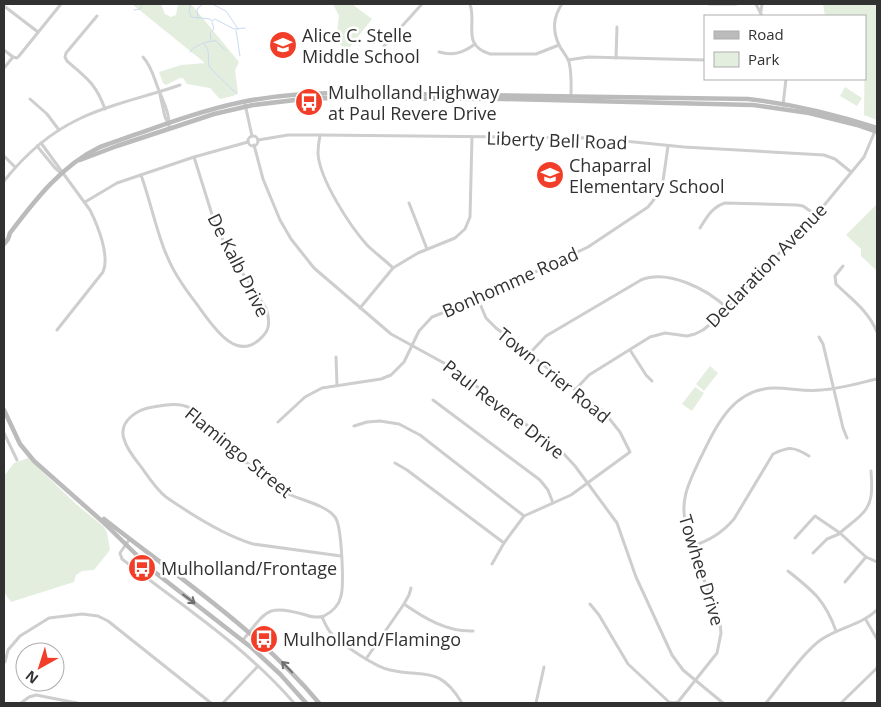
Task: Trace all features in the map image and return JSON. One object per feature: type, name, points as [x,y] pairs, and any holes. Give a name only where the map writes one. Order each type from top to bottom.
[{"type":"main road","points":[[4,244],[10,233],[40,195],[79,161],[170,125],[245,101],[311,93],[571,98],[783,106],[823,111],[876,130]]},
{"type":"main road","points":[[170,125],[245,106],[327,98],[571,98]]},
{"type":"main road","points":[[4,236],[10,233]]},
{"type":"main road","points":[[4,410],[20,444],[29,456],[159,576],[242,640],[272,666],[306,703]]},
{"type":"main road","points":[[83,504],[249,632],[287,667],[319,703]]},
{"type":"street","points":[[4,50],[13,57],[20,56],[60,5],[55,4]]},
{"type":"street","points":[[384,46],[422,4]]},
{"type":"street","points":[[470,4],[472,11],[471,36],[475,44],[490,54],[536,54],[559,44]]},
{"type":"street","points":[[562,4],[557,11],[554,25],[559,44],[568,60],[571,73],[571,98]]},
{"type":"street","points":[[710,4],[736,4]]},
{"type":"street","points":[[756,4],[761,4],[761,14],[756,4]]},
{"type":"street","points":[[4,6],[38,32]]},
{"type":"street","points":[[97,16],[66,53],[65,57],[100,93],[105,109]]},
{"type":"street","points":[[616,58],[617,27]]},
{"type":"street","points":[[439,52],[449,55],[458,54],[475,44]]},
{"type":"street","points":[[4,68],[13,57]]},
{"type":"street","points":[[143,57],[152,71],[164,101],[170,125]]},
{"type":"street","points":[[568,60],[588,57],[704,60]]},
{"type":"street","points":[[783,106],[786,80]]},
{"type":"street","points":[[4,181],[15,167],[37,146],[59,130],[105,109],[180,85]]},
{"type":"street","points":[[30,99],[47,114],[59,130]]},
{"type":"street","points":[[245,106],[252,136],[258,140],[254,146],[248,142]]},
{"type":"street","name":"Declaration Avenue","points":[[575,390],[588,375],[657,334],[665,333],[687,336],[695,334],[708,326],[816,215],[869,149],[876,130]]},
{"type":"street","name":"Liberty Bell Road","points":[[258,140],[288,135],[594,138],[668,146],[824,155],[834,159],[851,172]]},
{"type":"street","points":[[320,135],[318,154],[321,166],[334,195],[362,239],[394,268]]},
{"type":"street","points":[[248,142],[248,138],[252,136]]},
{"type":"street","points":[[360,308],[394,268],[427,249],[455,238],[465,229],[470,217],[472,138]]},
{"type":"street","points":[[85,202],[117,183],[194,157],[248,142]]},
{"type":"street","points":[[41,143],[62,174],[85,202],[95,220],[106,258],[106,266],[103,272],[58,330]]},
{"type":"street","points":[[37,146],[62,174]]},
{"type":"street","name":"Paul Revere Drive","points":[[254,146],[262,179],[271,201],[291,239],[314,268],[391,334],[453,368],[564,453],[617,523],[636,577],[672,655],[683,670],[723,703]]},
{"type":"street","name":"Bonhomme Road","points":[[278,422],[314,392],[337,385],[382,379],[391,375],[404,362],[419,331],[432,317],[478,299],[588,247],[648,207],[660,192],[668,146]]},
{"type":"street","points":[[4,156],[15,167]]},
{"type":"street","name":"De Kalb Drive","points":[[141,175],[160,239],[169,262],[181,282],[216,330],[226,340],[233,345],[242,346],[258,342],[269,326],[266,308],[231,256],[215,224],[194,157]]},
{"type":"street","points":[[409,203],[427,249]]},
{"type":"street","points":[[700,228],[713,210],[725,203],[797,205],[803,206],[816,215]]},
{"type":"street","points":[[843,266],[835,276],[836,284],[856,301],[872,319],[877,332]]},
{"type":"street","points":[[528,354],[546,336],[649,276],[670,277],[703,290],[727,308]]},
{"type":"street","name":"Town Crier Road","points":[[478,299],[486,318],[491,324],[604,412],[620,432],[630,452],[588,484]]},
{"type":"street","points":[[819,337],[823,344],[847,438]]},
{"type":"street","points":[[630,350],[652,382]]},
{"type":"street","points":[[336,357],[337,385]]},
{"type":"street","name":"Towhee Drive","points":[[696,681],[717,653],[721,633],[720,624],[684,519],[684,498],[686,488],[718,424],[729,408],[744,396],[761,389],[821,390],[877,379]]},
{"type":"street","points":[[434,400],[540,480],[548,490],[553,503]]},
{"type":"street","name":"Flamingo Street","points":[[322,617],[334,609],[342,594],[341,556],[340,528],[336,517],[325,509],[284,492],[220,441],[190,408],[180,405],[168,405],[144,408],[129,418],[124,427],[123,437],[127,448],[154,485],[165,496],[228,534],[253,544],[341,556]]},
{"type":"street","points":[[354,426],[380,421],[399,424],[420,435],[524,516]]},
{"type":"street","points":[[4,433],[17,460]]},
{"type":"street","points":[[692,546],[713,538],[728,526],[773,454],[784,449],[796,448],[810,456]]},
{"type":"street","points":[[395,464],[407,470],[504,542]]},
{"type":"street","points":[[813,553],[827,539],[840,533],[862,515],[867,508],[872,497],[871,471]]},
{"type":"street","points":[[492,564],[504,542],[524,516],[571,495],[588,484]]},
{"type":"street","points":[[794,538],[815,516],[840,533],[866,557],[877,562]]},
{"type":"street","points":[[129,540],[120,552],[122,560],[234,645],[258,666],[294,703]]},
{"type":"street","points":[[845,582],[866,557]]},
{"type":"street","points":[[788,571],[811,590],[824,604],[836,631]]},
{"type":"street","points":[[366,659],[404,604],[411,588]]},
{"type":"street","points":[[404,604],[433,622],[465,631],[473,631]]},
{"type":"street","points":[[590,604],[599,615],[628,664],[669,702],[678,702],[696,681]]},
{"type":"street","points":[[242,640],[265,614],[278,609],[312,617],[322,617],[331,633],[366,659],[391,671],[427,674],[439,678],[451,687],[462,703]]},
{"type":"street","points":[[766,703],[812,647],[824,637],[866,620],[877,610]]},
{"type":"street","points":[[5,662],[8,650],[20,636],[49,618],[82,614],[98,616],[108,621],[211,703]]},
{"type":"street","points":[[866,620],[877,639]]},
{"type":"street","points":[[223,703],[258,666]]},
{"type":"street","points":[[536,703],[544,668]]},
{"type":"street","points":[[841,703],[877,668]]},
{"type":"street","points":[[21,703],[29,697],[36,695],[77,703]]},
{"type":"green space","points":[[132,4],[161,4],[165,14],[171,17],[176,15],[178,4],[191,4],[239,62],[235,70],[238,93],[220,99],[210,88],[187,84],[183,78],[166,85],[163,83],[159,72],[181,65],[205,63]]},
{"type":"green space","points":[[333,4],[352,4],[372,19],[346,52],[336,39],[339,16]]},
{"type":"green space","points":[[823,4],[877,4],[877,120],[864,115],[866,15],[825,15]]},
{"type":"green space","points":[[845,87],[862,98],[857,106],[840,96]]},
{"type":"green space","points":[[877,204],[877,271],[861,256],[861,249],[846,235]]},
{"type":"green space","points":[[710,366],[718,373],[704,391],[696,384]]},
{"type":"green space","points":[[695,387],[704,393],[692,411],[682,404]]},
{"type":"green space","points":[[28,458],[76,504],[103,526],[107,532],[110,550],[94,570],[82,571],[76,575],[74,582],[11,602],[4,592],[4,476],[14,463]]},
{"type":"waterway","points":[[134,10],[140,9],[143,4]]},
{"type":"waterway","points":[[191,4],[189,10],[191,17],[210,19],[212,21],[215,19],[234,29],[245,28]]},
{"type":"waterway","points":[[198,18],[197,9],[203,4]]},
{"type":"waterway","points":[[212,4],[226,11],[238,29]]},
{"type":"waterway","points":[[211,40],[210,33],[214,29],[212,22]]},
{"type":"waterway","points":[[236,30],[240,56]]},
{"type":"waterway","points":[[190,52],[205,42],[213,41],[216,41],[226,51]]},
{"type":"waterway","points":[[204,44],[208,50],[210,68],[237,94]]},
{"type":"place","name":"Alice C. Stelle Middle School","points":[[283,45]]},
{"type":"place","name":"Mulholland Highway at Paul Revere Drive","points":[[309,102]]},
{"type":"place","name":"Chaparral Elementary School","points":[[550,175]]},
{"type":"place","name":"Mulholland/Frontage","points":[[142,568]]},
{"type":"place","name":"Mulholland/Flamingo","points":[[264,639]]}]
